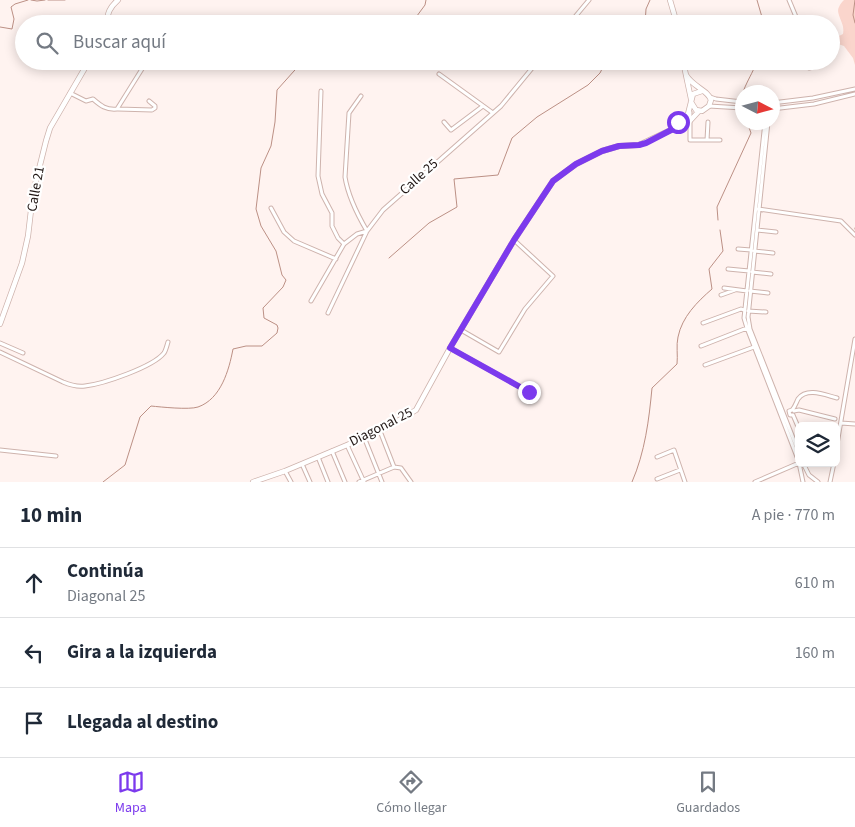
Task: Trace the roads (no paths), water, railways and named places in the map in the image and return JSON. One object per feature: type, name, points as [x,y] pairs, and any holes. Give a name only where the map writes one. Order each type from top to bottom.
[{"type":"street","points":[[108,15],[112,5],[118,0]]},
{"type":"street","points":[[576,15],[589,0]]},
{"type":"street","points":[[670,0],[674,15]]},
{"type":"street","points":[[789,0],[795,15]]},
{"type":"street","name":"Calle 21","points":[[0,324],[22,263],[28,236],[33,193],[50,128],[84,70]]},
{"type":"street","points":[[117,109],[141,70]]},
{"type":"street","name":"Calle 25","points":[[328,313],[367,231],[383,210],[501,106],[531,70]]},
{"type":"street","points":[[685,70],[690,101],[690,140],[720,140]]},
{"type":"street","points":[[439,74],[492,113]]},
{"type":"street","points":[[686,75],[692,84],[707,92],[710,97],[709,106]]},
{"type":"street","points":[[780,102],[813,98],[855,89]]},
{"type":"street","points":[[321,91],[318,176],[322,194],[332,214],[332,226],[338,238],[344,244]]},
{"type":"street","points":[[690,101],[696,92],[702,91]]},
{"type":"street","points":[[70,93],[86,101],[93,99],[109,110],[152,110],[155,106],[149,101]]},
{"type":"street","points":[[780,108],[814,104],[855,94]]},
{"type":"street","points":[[311,302],[344,244],[357,234],[367,231],[357,215],[345,177],[349,113],[361,96]]},
{"type":"street","points":[[710,97],[735,101]]},
{"type":"street","points":[[690,101],[693,108],[699,111],[715,105],[735,107]]},
{"type":"street","points":[[444,122],[451,130],[483,106]]},
{"type":"street","name":"Diagonal 25","points":[[675,128],[678,122],[688,114],[690,109]]},
{"type":"street","name":"Diagonal 25","points":[[253,482],[347,445],[380,430],[416,410],[450,348],[514,240],[549,186],[576,164],[602,151],[619,146],[646,143],[675,128],[681,128],[699,111]]},
{"type":"street","points":[[707,140],[708,122]]},
{"type":"street","points":[[753,250],[765,130]]},
{"type":"street","points":[[271,208],[284,232],[294,241],[336,259]]},
{"type":"street","points":[[757,209],[746,310],[747,328],[795,450]]},
{"type":"street","points":[[757,209],[841,221],[855,236]]},
{"type":"street","points":[[756,230],[776,232]]},
{"type":"street","points":[[461,330],[499,352],[525,309],[553,276],[514,240]]},
{"type":"street","points":[[738,249],[773,253]]},
{"type":"street","points":[[728,269],[771,274]]},
{"type":"street","points":[[724,288],[768,293]]},
{"type":"street","points":[[721,295],[735,290]]},
{"type":"street","points":[[703,323],[740,309],[766,312]]},
{"type":"street","points":[[746,310],[750,329],[795,442]]},
{"type":"street","points":[[701,346],[747,328]]},
{"type":"street","points":[[840,428],[855,339]]},
{"type":"street","points":[[0,352],[70,385],[84,386],[114,380],[143,366],[164,354],[168,342]]},
{"type":"street","points":[[0,343],[23,353]]},
{"type":"street","points":[[705,366],[754,347]]},
{"type":"street","points":[[450,348],[529,392]]},
{"type":"street","points":[[796,422],[792,413],[799,398],[807,392],[837,398]]},
{"type":"street","points":[[785,416],[799,410],[835,418]]},
{"type":"street","points":[[841,423],[855,424]]},
{"type":"street","points":[[380,430],[394,467]]},
{"type":"street","points":[[364,437],[382,482]]},
{"type":"street","points":[[347,445],[362,481],[394,467],[401,468],[411,482]]},
{"type":"street","points":[[0,450],[56,456]]},
{"type":"street","points":[[657,457],[674,450],[685,482]]},
{"type":"street","points":[[332,451],[345,482]]},
{"type":"street","points":[[318,457],[328,482]]},
{"type":"street","points":[[302,464],[310,482]]},
{"type":"street","points":[[755,482],[795,465]]},
{"type":"street","points":[[801,467],[803,482],[813,478]]},
{"type":"street","points":[[804,467],[818,482]]},
{"type":"street","points":[[830,482],[833,467]]},
{"type":"street","points":[[657,479],[680,470]]},
{"type":"street","points":[[285,471],[291,482]]},
{"type":"waterway","points":[[0,27],[12,29],[14,19],[11,7],[28,0]]},
{"type":"waterway","points":[[31,0],[45,0]]},
{"type":"waterway","points":[[48,0],[65,0]]},
{"type":"waterway","points":[[418,15],[425,5],[426,0]]},
{"type":"waterway","points":[[646,15],[650,0]]},
{"type":"waterway","points":[[757,0],[761,15]]},
{"type":"waterway","points":[[855,0],[853,15],[855,23]]},
{"type":"waterway","points":[[103,482],[125,465],[140,417],[151,406],[188,408],[198,407],[206,403],[213,398],[223,383],[233,349],[246,346],[262,346],[277,333],[277,325],[264,318],[263,308],[283,287],[286,280],[282,275],[276,251],[261,226],[256,209],[261,168],[271,146],[277,90],[295,70]]},
{"type":"waterway","points":[[389,258],[429,223],[457,207],[454,179],[498,175],[512,138],[537,117],[588,85],[602,70]]},
{"type":"waterway","points":[[746,85],[753,70]]},
{"type":"waterway","points":[[718,220],[717,207],[751,133],[750,130]]},
{"type":"waterway","points":[[632,482],[643,448],[652,388],[677,364],[677,340],[683,323],[696,305],[712,289],[709,269],[723,251],[720,230]]}]
